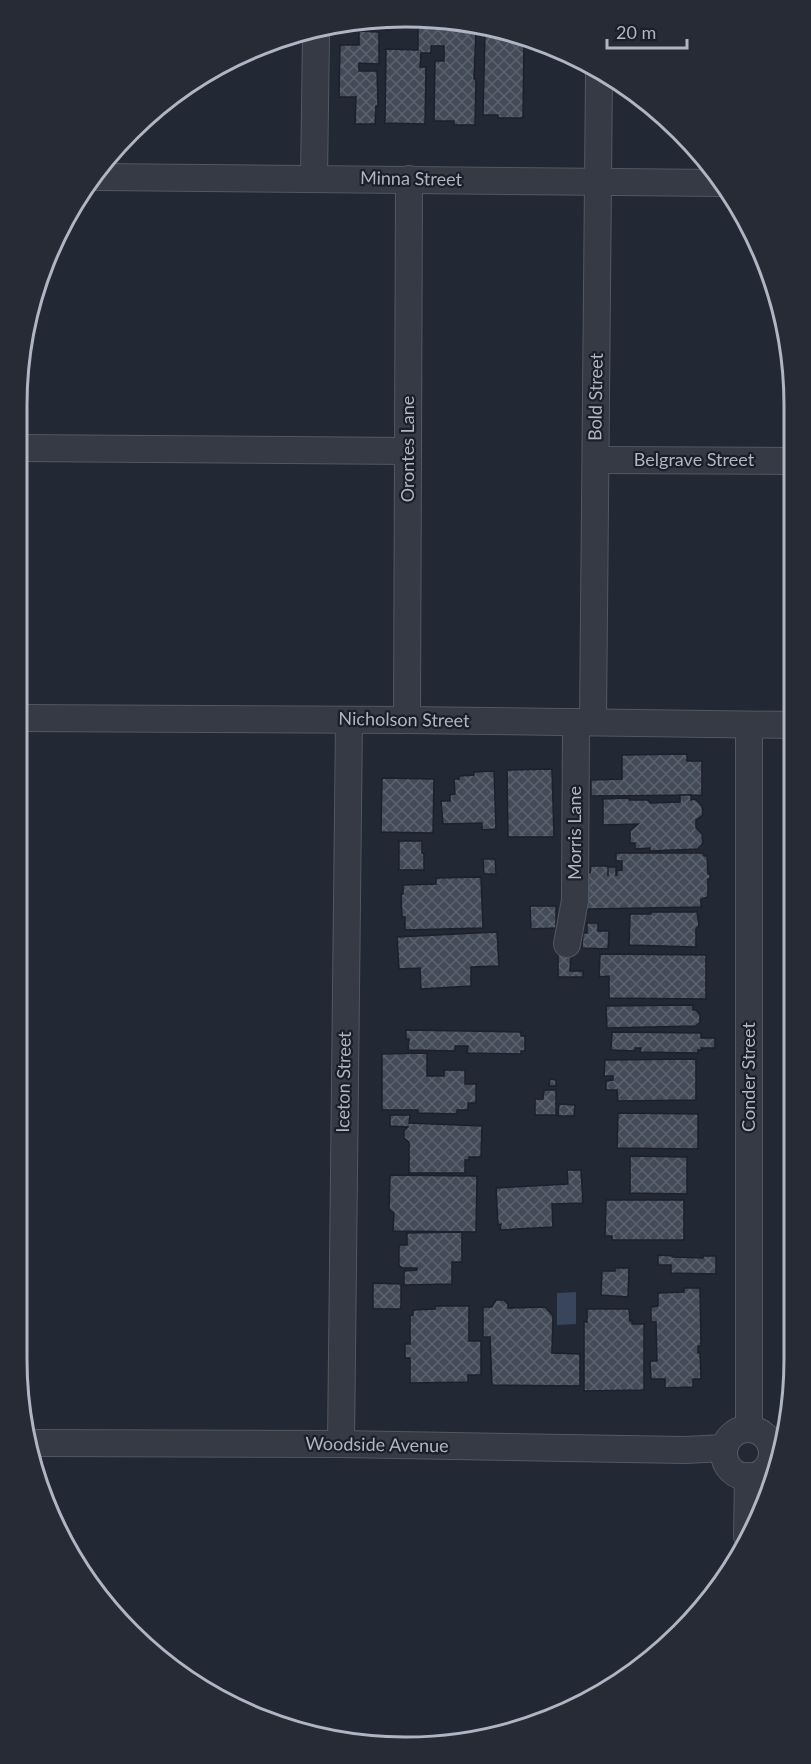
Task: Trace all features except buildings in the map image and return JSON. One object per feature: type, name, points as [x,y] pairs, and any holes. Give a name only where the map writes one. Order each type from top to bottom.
[{"type":"street","points":[[314,178],[316,38]]},
{"type":"street","name":"Bold Street","points":[[585,722],[596,460],[599,80]]},
{"type":"street","name":"Minna Street","points":[[104,177],[711,183]]},
{"type":"street","name":"Orontes Lane","points":[[407,720],[409,179]]},
{"type":"street","points":[[27,448],[408,451]]},
{"type":"street","name":"Belgrave Street","points":[[596,460],[784,460]]},
{"type":"street","name":"Nicholson Street","points":[[27,718],[784,725]]},
{"type":"street","name":"Iceton Street","points":[[341,1444],[349,720]]},
{"type":"street","name":"Morris Lane","points":[[567,944],[575,900],[585,722]]},
{"type":"street","name":"Conder Street","points":[[749,725],[749,1429]]},
{"type":"street","points":[[769,1462],[767,1467],[758,1474],[741,1476],[729,1468],[725,1462],[724,1448],[727,1440],[733,1434],[749,1429],[760,1432],[773,1446]]},
{"type":"street","name":"Woodside Avenue","points":[[37,1443],[341,1444],[685,1450],[724,1448]]},
{"type":"street","points":[[747,1521],[748,1476]]},
{"type":"water","points":[[576,1292],[576,1324],[557,1325],[557,1293]]}]
